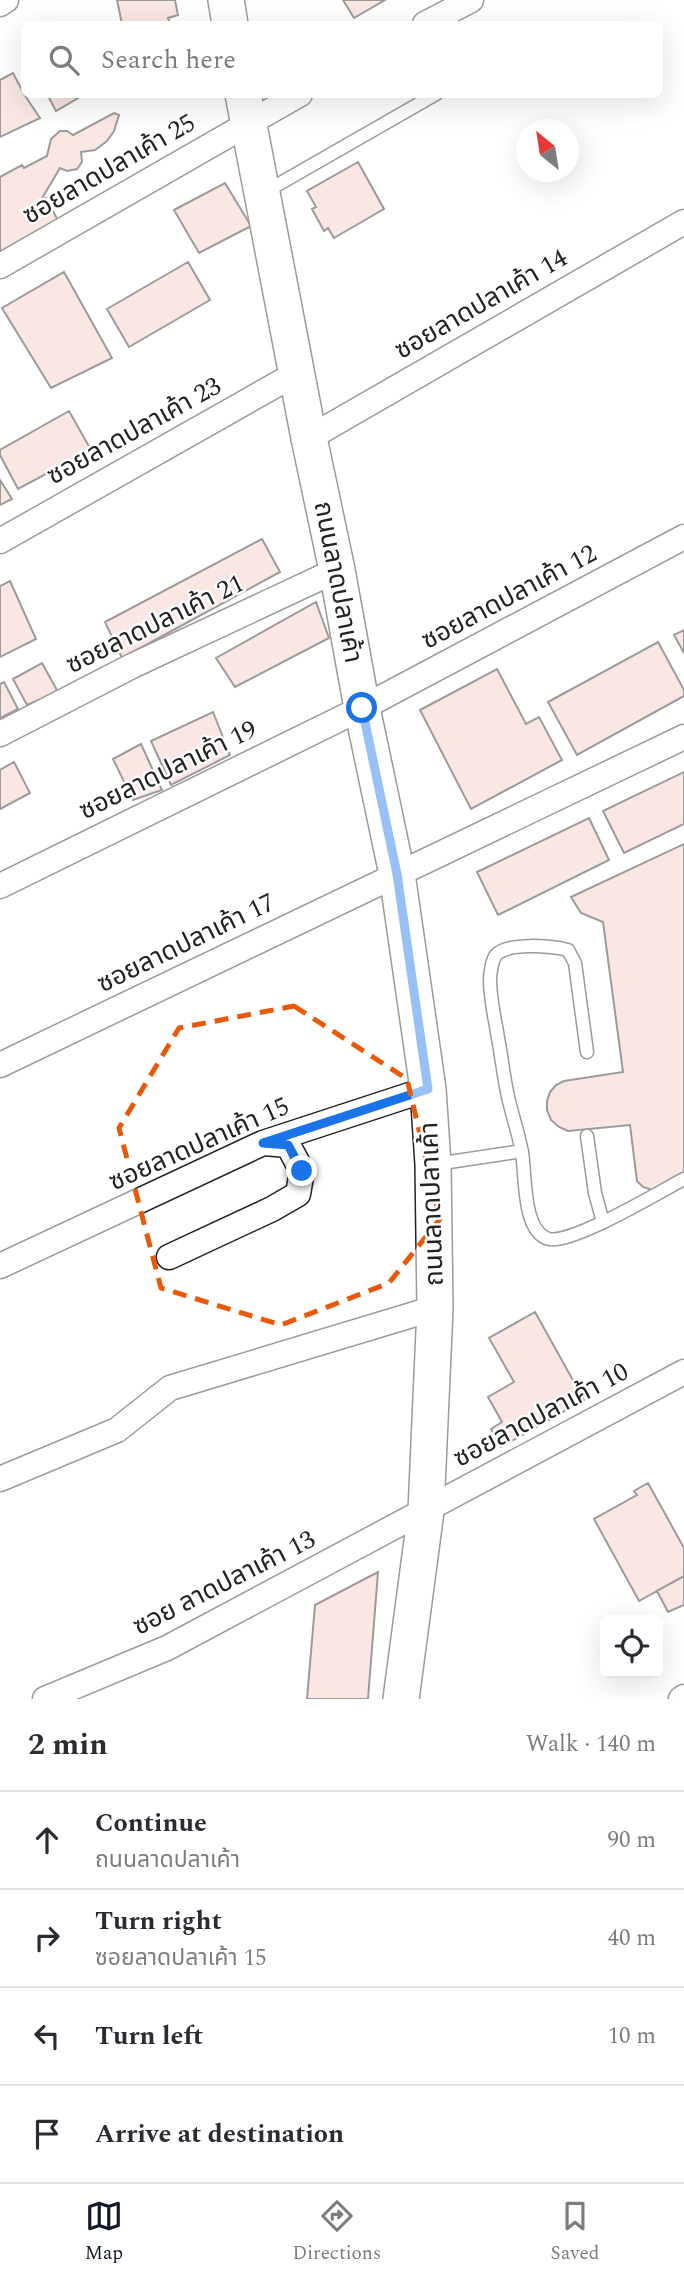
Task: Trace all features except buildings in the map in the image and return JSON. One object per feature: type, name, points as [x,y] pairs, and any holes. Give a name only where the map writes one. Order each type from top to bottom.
[{"type":"main road","points":[[226,0],[230,21]]},
{"type":"main road","name":"ถนนลาดปลาเค้า","points":[[245,109],[397,874],[428,1089],[433,1164],[435,1308],[426,1511],[401,1699]]},
{"type":"street","points":[[0,4],[6,0]]},
{"type":"street","points":[[431,21],[471,0]]},
{"type":"street","name":"ซอยลาดปลาเค้า 25","points":[[0,266],[245,109],[285,98]]},
{"type":"street","name":"ซอยลาดปลาเค้า 14","points":[[309,438],[684,222]]},
{"type":"street","name":"ซอยลาดปลาเค้า 23","points":[[0,541],[297,373]]},
{"type":"street","name":"ซอยลาดปลาเค้า 12","points":[[362,708],[684,537]]},
{"type":"street","name":"ซอยลาดปลาเค้า 21","points":[[0,734],[131,666],[337,570]]},
{"type":"street","name":"ซอยลาดปลาเค้า 19","points":[[0,886],[362,708]]},
{"type":"street","name":"ซอยลาดปลาเค้า 17","points":[[0,1065],[684,737]]},
{"type":"street","name":"ซอยลาดปลาเค้า 15","points":[[0,1266],[263,1143],[428,1089]]},
{"type":"street","points":[[169,1257],[298,1194],[302,1171],[288,1145],[263,1143]]},
{"type":"street","points":[[0,1479],[117,1430],[170,1388],[435,1308]]},
{"type":"street","name":"ซอยลาดปลาเค้า 10","points":[[426,1511],[684,1372]]},
{"type":"street","name":"ซอย ลาดปลาเค้า 13","points":[[45,1699],[167,1648],[426,1511]]},
{"type":"lane","points":[[261,194],[429,98]]},
{"type":"lane","points":[[587,1052],[575,963],[568,950],[556,947],[507,947],[495,957],[489,978],[508,1099],[522,1151],[530,1219],[544,1237],[553,1240],[564,1238],[603,1222],[684,1179]]},
{"type":"lane","points":[[587,1136],[595,1193],[603,1222]]},
{"type":"lane","points":[[433,1164],[522,1151]]},
{"type":"highlighted area","points":[[294,1006],[407,1079],[440,1219],[389,1283],[281,1325],[161,1288],[119,1128],[179,1028]]},
{"type":"route","points":[[302,1171],[288,1145],[263,1143],[428,1089],[397,874],[362,708]]}]
